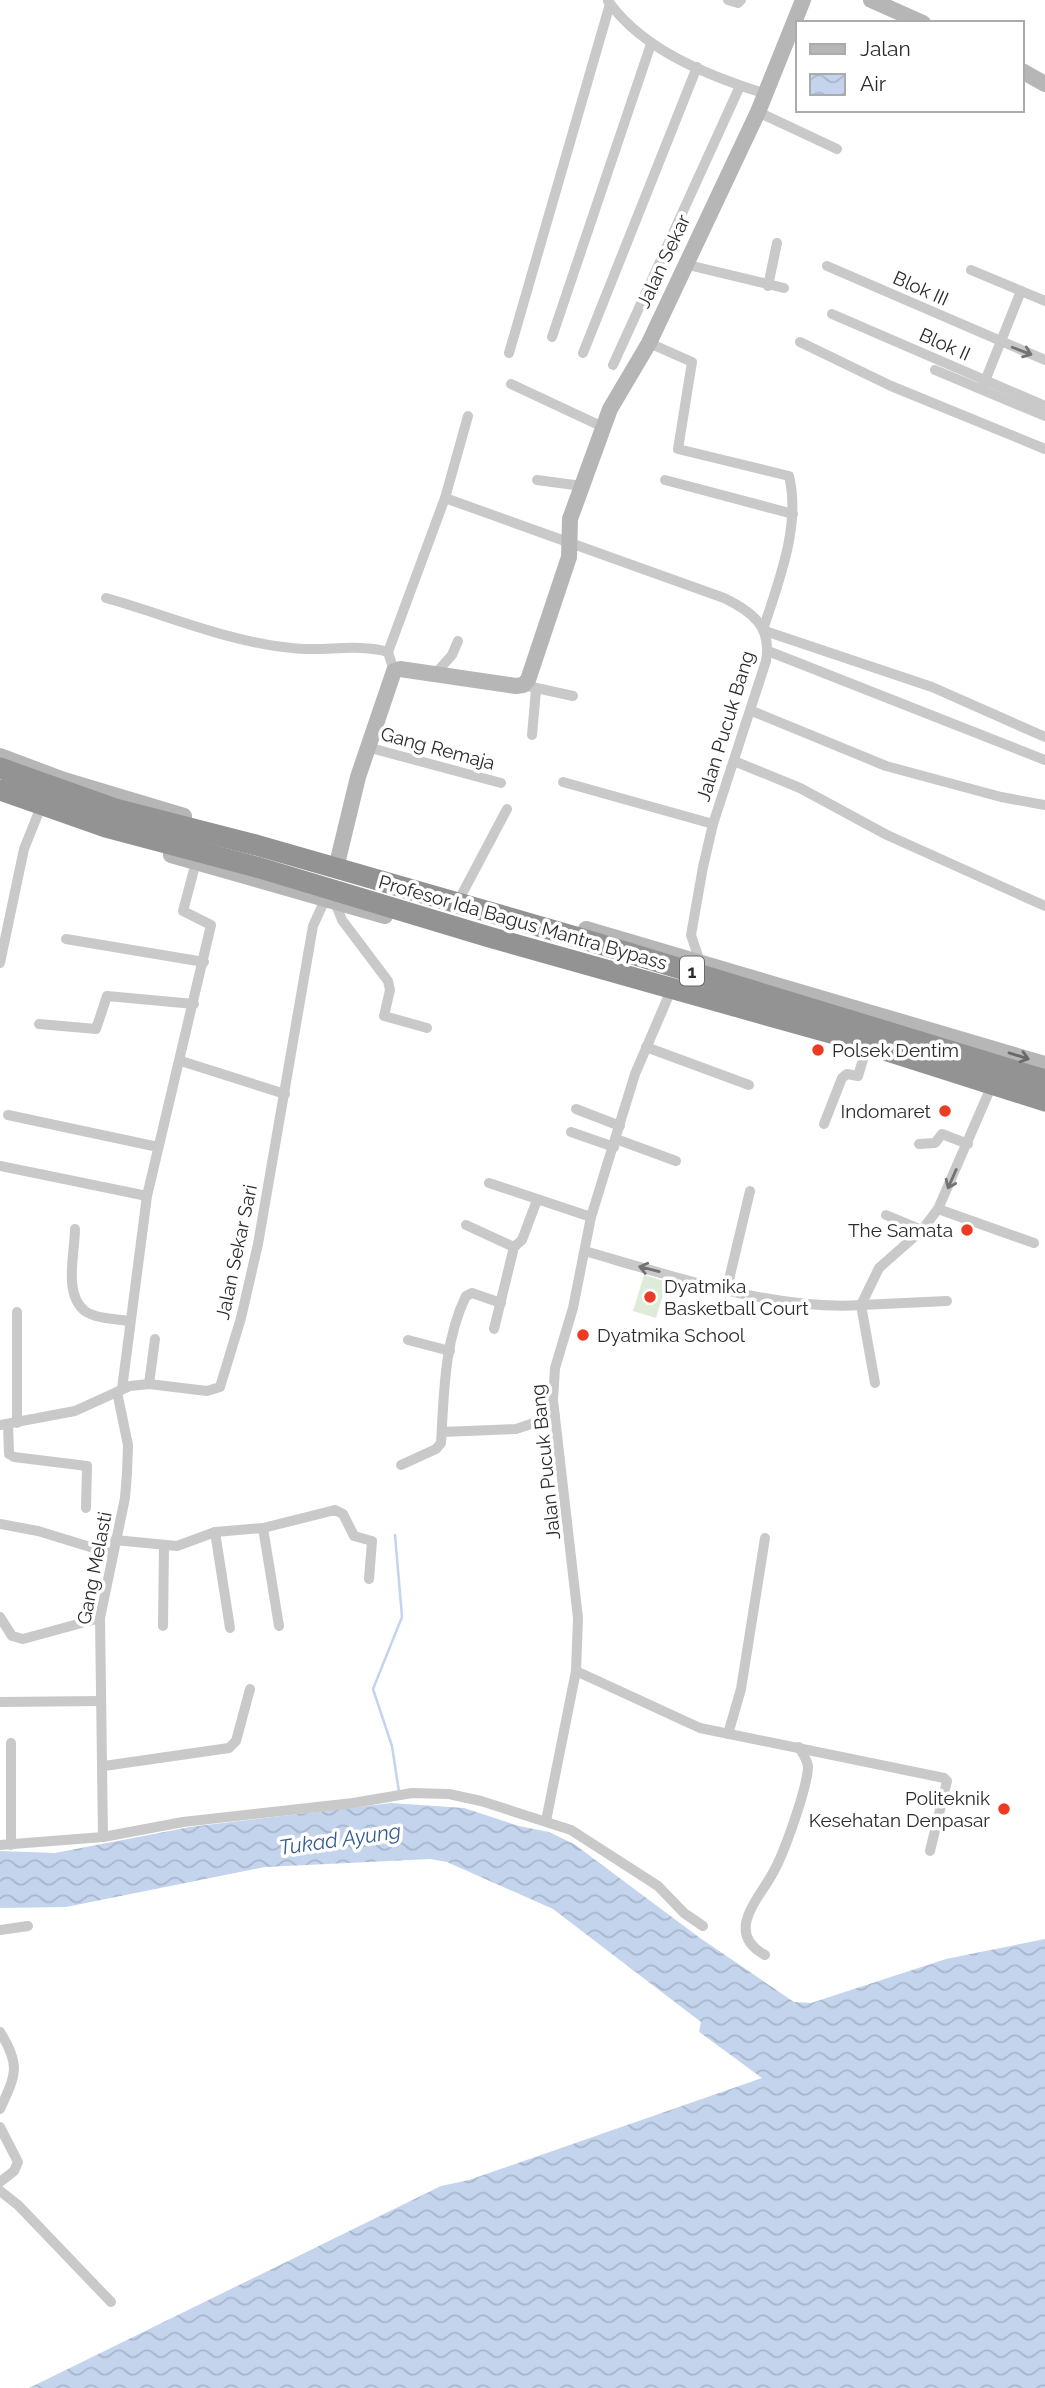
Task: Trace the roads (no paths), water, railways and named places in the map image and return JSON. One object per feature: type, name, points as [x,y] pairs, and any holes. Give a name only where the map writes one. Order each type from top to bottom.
[{"type":"highway","name":"Profesor Ida Bagus Mantra Bypass","points":[[0,768],[115,808],[338,863],[584,934],[990,1089],[1045,1101]]},
{"type":"highway","name":"Profesor Ida Bagus Mantra Bypass","points":[[0,790],[106,827],[330,897],[670,993],[783,1009],[990,1055],[1045,1080]]},
{"type":"street","points":[[728,0],[738,3],[741,0]]},
{"type":"street","name":"Jalan Sekar","points":[[530,688],[528,680],[565,571],[568,526],[603,427],[619,393],[649,343],[758,112],[803,0]]},
{"type":"street","points":[[871,0],[918,21]]},
{"type":"street","points":[[609,2],[630,27],[651,44],[740,86],[766,94]]},
{"type":"street","points":[[509,353],[609,2]]},
{"type":"street","points":[[552,337],[651,44]]},
{"type":"street","points":[[583,353],[697,67]]},
{"type":"street","points":[[1024,72],[1045,84]]},
{"type":"street","points":[[613,365],[740,86]]},
{"type":"street","points":[[758,112],[837,149]]},
{"type":"street","points":[[768,286],[777,243]]},
{"type":"street","points":[[684,264],[784,288]]},
{"type":"street","name":"Blok III","points":[[827,266],[1045,360]]},
{"type":"street","points":[[971,270],[1045,300]]},
{"type":"street","points":[[983,385],[1021,291]]},
{"type":"street","name":"Blok II","points":[[832,314],[983,385],[1045,406]]},
{"type":"street","points":[[800,342],[891,386],[1045,449]]},
{"type":"street","points":[[649,343],[692,362],[678,449],[687,454],[785,472],[790,480],[793,514],[781,573],[765,629],[932,687],[1045,737]]},
{"type":"street","points":[[935,370],[983,385],[1045,416]]},
{"type":"street","points":[[511,384],[603,427]]},
{"type":"street","points":[[338,863],[367,747],[394,671],[388,652],[445,498],[468,416]]},
{"type":"street","points":[[537,480],[582,486]]},
{"type":"street","points":[[665,480],[793,514]]},
{"type":"street","points":[[445,498],[569,541]]},
{"type":"street","name":"Jalan Pucuk Bang","points":[[569,541],[724,598],[752,613],[765,629],[768,651],[752,711],[713,824],[691,935],[700,962]]},
{"type":"street","points":[[106,598],[254,642],[294,649],[368,648],[388,652]]},
{"type":"street","points":[[435,674],[452,655],[458,641]]},
{"type":"street","points":[[768,651],[1045,760]]},
{"type":"street","points":[[394,671],[400,669],[573,696]]},
{"type":"street","points":[[530,688],[532,735]]},
{"type":"street","points":[[752,711],[886,766],[1001,797],[1045,805]]},
{"type":"street","name":"Gang Remaja","points":[[367,747],[501,783]]},
{"type":"street","points":[[0,756],[135,803],[338,863],[462,894],[584,934],[700,962],[990,1055],[1045,1064]]},
{"type":"street","points":[[734,761],[800,788],[887,835],[1045,906]]},
{"type":"street","points":[[563,782],[713,824]]},
{"type":"street","points":[[0,801],[196,862],[330,897],[342,920],[388,981],[390,990],[384,1016],[427,1028]]},
{"type":"street","points":[[462,894],[507,809]]},
{"type":"street","points":[[0,963],[24,849],[38,814]]},
{"type":"street","name":"Gang Melasti","points":[[103,1837],[100,1618],[125,1498],[128,1445],[120,1390],[147,1196],[181,1061],[211,924],[183,911],[196,862]]},
{"type":"street","name":"Jalan Sekar Sari","points":[[8,1424],[75,1411],[120,1390],[149,1384],[207,1391],[220,1387],[224,1381],[258,1244],[313,926],[330,897],[338,863]]},
{"type":"street","points":[[66,939],[204,962]]},
{"type":"street","points":[[670,993],[990,1089],[1045,1111]]},
{"type":"street","name":"Jalan Pucuk Bang","points":[[546,1821],[576,1671],[578,1618],[555,1416],[555,1368],[591,1217],[646,1047],[670,993]]},
{"type":"street","points":[[39,1024],[96,1029],[107,996],[194,1004]]},
{"type":"street","points":[[646,1047],[749,1085]]},
{"type":"street","points":[[824,1124],[842,1078],[847,1074],[858,1076],[865,1053]]},
{"type":"street","points":[[181,1061],[285,1094]]},
{"type":"street","points":[[874,1383],[860,1305],[879,1268],[922,1230],[938,1209],[990,1089]]},
{"type":"street","points":[[576,1109],[620,1126]]},
{"type":"street","points":[[8,1115],[158,1147]]},
{"type":"street","points":[[571,1132],[676,1161]]},
{"type":"street","points":[[919,1144],[935,1143],[942,1134],[968,1144]]},
{"type":"street","points":[[0,1166],[147,1196]]},
{"type":"street","points":[[489,1183],[591,1217]]},
{"type":"street","points":[[727,1288],[750,1191]]},
{"type":"street","points":[[494,1329],[514,1247],[522,1240],[537,1200]]},
{"type":"street","points":[[938,1209],[1034,1243]]},
{"type":"street","points":[[886,1215],[922,1230]]},
{"type":"street","points":[[466,1225],[514,1247]]},
{"type":"street","points":[[75,1229],[72,1285],[79,1303],[85,1311],[95,1315],[129,1321]]},
{"type":"street","points":[[585,1251],[727,1288],[813,1305],[836,1307],[947,1301]]},
{"type":"street","points":[[401,1465],[436,1449],[441,1443],[443,1384],[466,1296],[472,1293],[500,1303]]},
{"type":"street","points":[[18,1312],[8,1424],[9,1454],[14,1457],[88,1466],[86,1508]]},
{"type":"street","points":[[149,1384],[155,1339]]},
{"type":"street","points":[[408,1340],[450,1351]]},
{"type":"street","points":[[442,1432],[516,1429],[555,1416]]},
{"type":"street","points":[[115,1540],[177,1546],[215,1532],[263,1528],[339,1510],[354,1536],[372,1541],[369,1578]]},
{"type":"street","points":[[0,1524],[37,1531],[113,1554]]},
{"type":"street","points":[[263,1528],[279,1626]]},
{"type":"street","points":[[215,1532],[230,1628]]},
{"type":"street","points":[[728,1734],[741,1689],[765,1538]]},
{"type":"street","points":[[163,1626],[164,1546]]},
{"type":"street","points":[[0,1617],[12,1636],[23,1639],[100,1618]]},
{"type":"street","points":[[576,1671],[700,1728],[946,1779],[930,1851]]},
{"type":"street","points":[[104,1766],[229,1748],[236,1741],[250,1689]]},
{"type":"street","points":[[0,1702],[100,1701]]},
{"type":"street","points":[[11,1742],[6,1845],[103,1837],[202,1819],[392,1798],[412,1793],[469,1799],[571,1830],[658,1886],[690,1918],[703,1926]]},
{"type":"street","points":[[765,1955],[755,1950],[747,1938],[748,1913],[775,1869],[803,1790],[808,1764],[799,1747]]},
{"type":"street","points":[[0,1930],[28,1927]]},
{"type":"street","points":[[0,2032],[14,2058],[16,2072],[0,2109]]},
{"type":"street","points":[[0,2126],[18,2162],[14,2171],[0,2182]]},
{"type":"street","points":[[0,2191],[18,2205],[111,2302]]},
{"type":"water","name":"Tukad Ayung","points":[[391,1803],[464,1808],[519,1826],[549,1832],[574,1844],[700,1938],[794,2002],[811,2003],[946,1959],[1045,1939],[1045,2388],[29,2388],[441,2186],[469,2180],[762,2078],[699,2032],[701,2022],[553,1909],[447,1862],[430,1859],[265,1867],[66,1907],[0,1908],[0,1851],[55,1853],[190,1827]]},
{"type":"waterway","points":[[395,1535],[402,1617],[373,1689],[392,1746],[399,1792]]},
{"type":"place","name":"Polsek Dentim","points":[[818,1050]]},
{"type":"place","name":"Indomaret","points":[[945,1111]]},
{"type":"place","name":"The Samata","points":[[967,1230]]},
{"type":"place","name":"Dyatmika Basketball Court","points":[[650,1297]]},
{"type":"place","name":"Dyatmika School","points":[[583,1335]]},
{"type":"place","name":"Politeknik Kesehatan Denpasar","points":[[1004,1809]]}]
